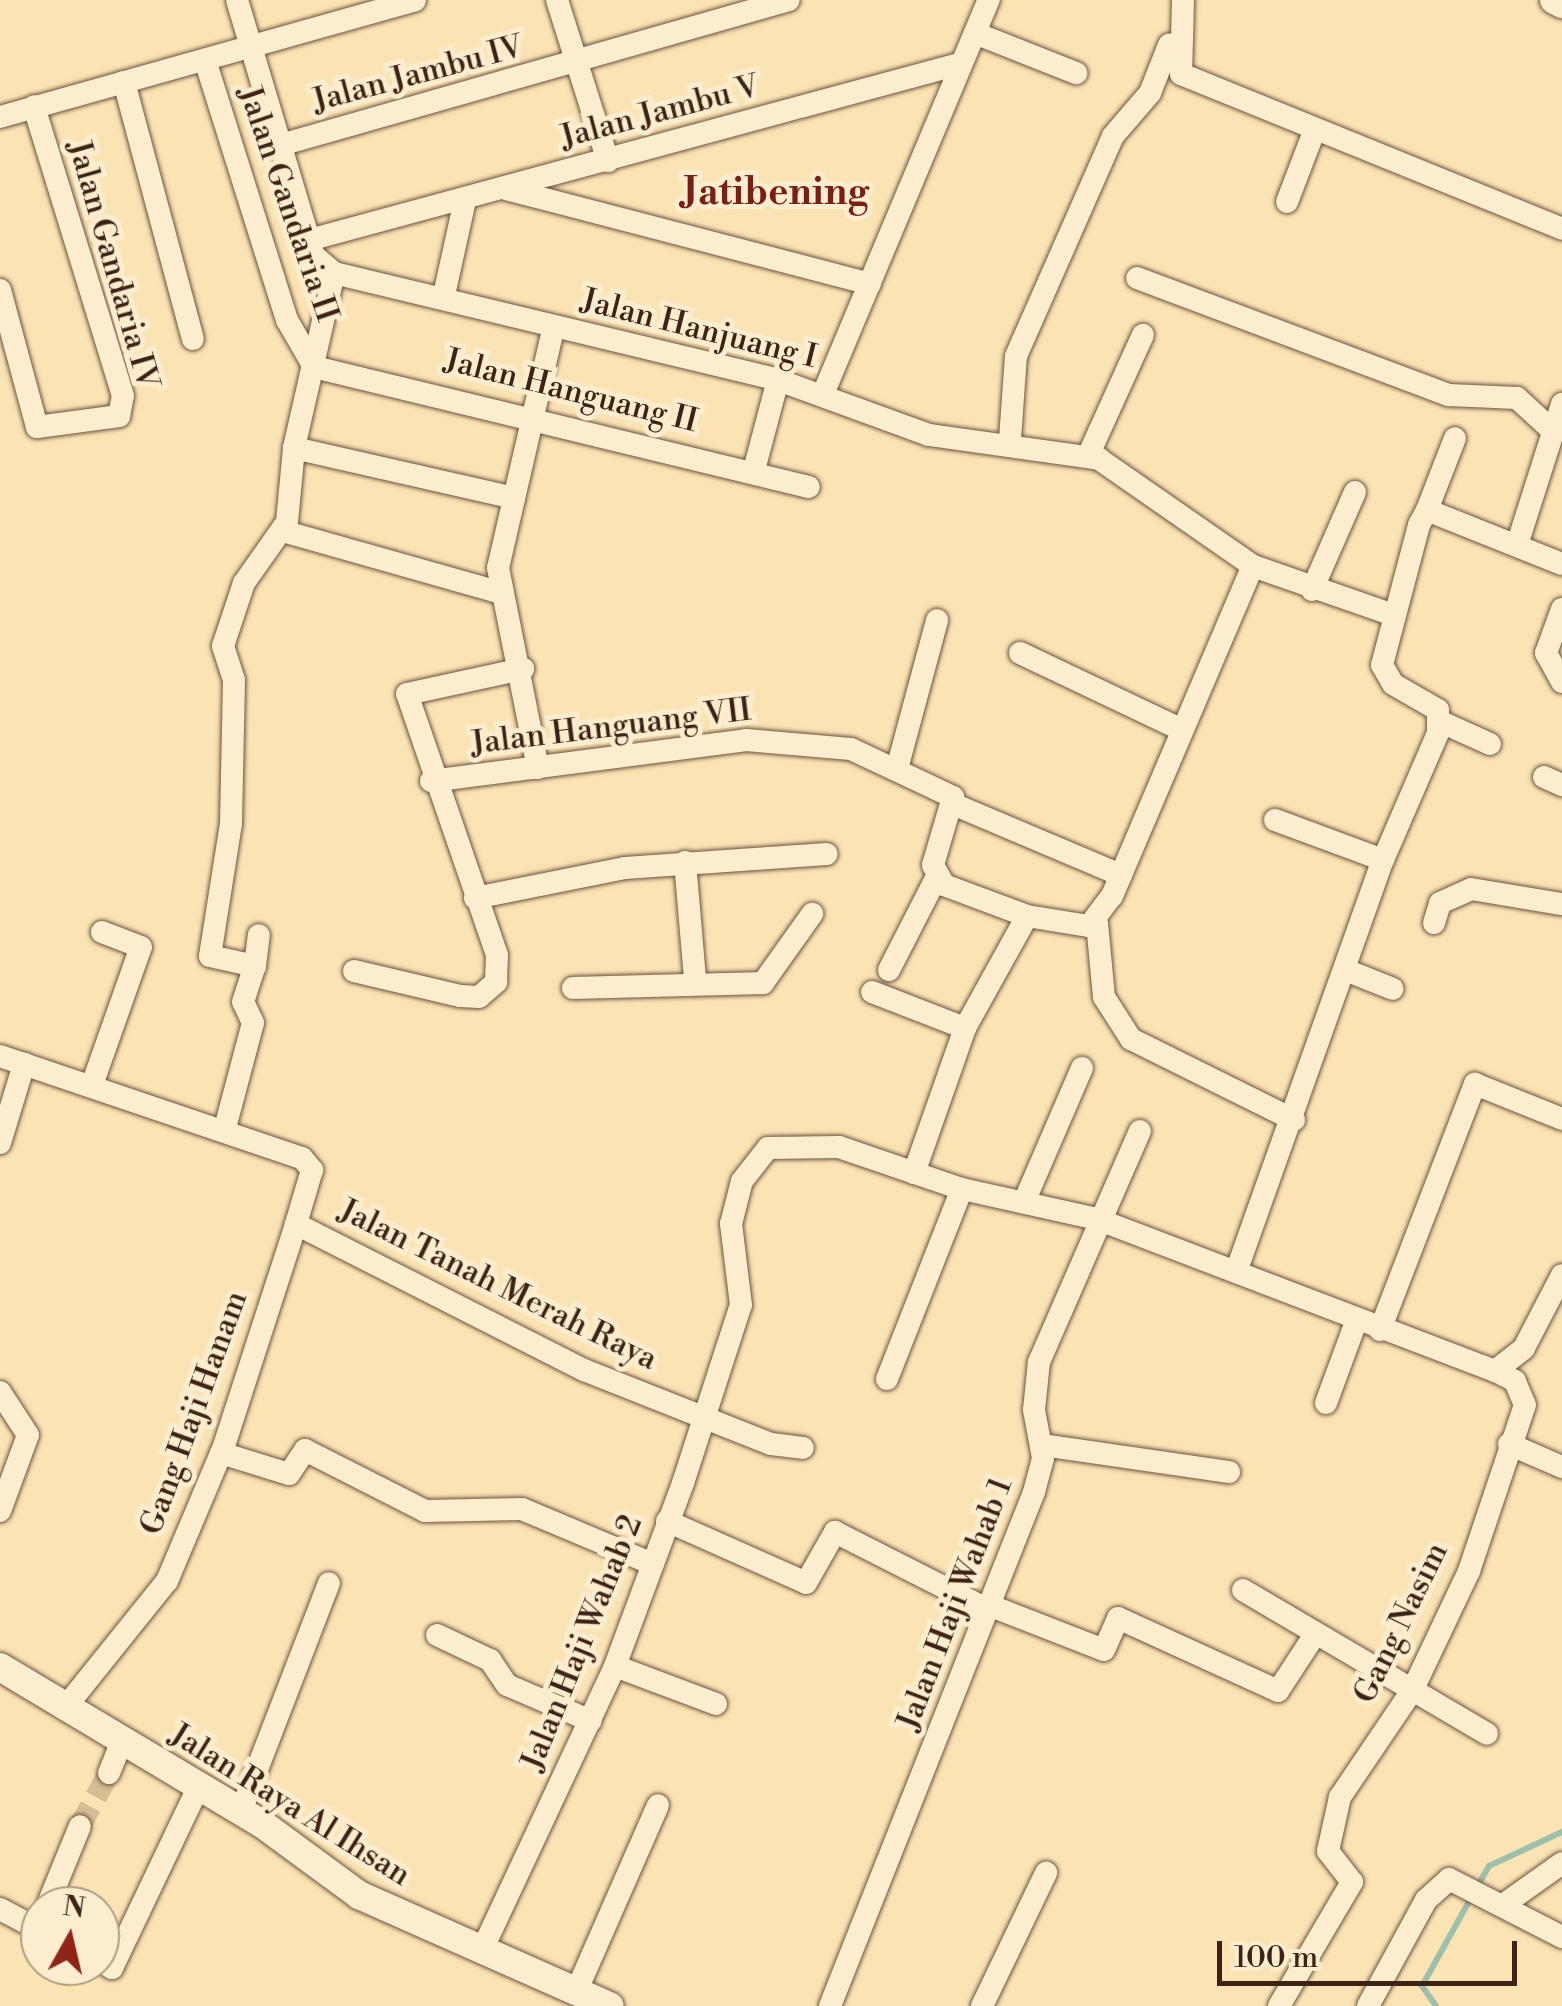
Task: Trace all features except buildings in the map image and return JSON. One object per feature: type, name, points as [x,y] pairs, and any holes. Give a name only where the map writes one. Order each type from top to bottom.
[{"type":"street","points":[[236,0],[277,146],[309,240],[334,273],[294,448],[285,529],[244,582],[223,646],[234,680],[232,804],[210,956],[255,966]]},
{"type":"street","points":[[0,116],[414,0]]},
{"type":"street","points":[[558,0],[608,161]]},
{"type":"street","name":"Jalan Jambu IV","points":[[277,146],[577,64],[789,0]]},
{"type":"street","points":[[824,394],[959,64],[990,0]]},
{"type":"street","points":[[1184,0],[1177,42],[1180,74],[1562,229]]},
{"type":"street","points":[[1554,0],[1562,4]]},
{"type":"street","points":[[975,33],[1076,74]]},
{"type":"street","points":[[1010,439],[1016,356],[1112,136],[1150,93],[1164,49],[1177,42]]},
{"type":"street","name":"Jalan Gandaria II","points":[[204,60],[287,320],[314,367]]},
{"type":"street","name":"Jalan Jambu V","points":[[309,240],[959,64]]},
{"type":"street","points":[[124,82],[192,339]]},
{"type":"street","name":"Jalan Gandaria IV","points":[[0,290],[36,427],[112,420],[123,405],[34,106]]},
{"type":"street","points":[[1288,202],[1315,129]]},
{"type":"street","points":[[503,188],[870,284]]},
{"type":"street","points":[[444,295],[465,200]]},
{"type":"street","name":"Jalan Hanjuang I","points":[[334,273],[444,295],[778,380],[930,434],[1010,439],[1088,456],[1130,474],[1253,566],[1312,590],[1390,614]]},
{"type":"street","points":[[1137,278],[1448,394],[1517,398],[1553,431]]},
{"type":"street","points":[[538,768],[523,669],[498,592],[514,498],[554,326]]},
{"type":"street","points":[[1088,456],[1143,334]]},
{"type":"street","name":"Jalan Hanguang II","points":[[314,367],[534,414],[809,487]]},
{"type":"street","points":[[754,470],[778,380]]},
{"type":"street","points":[[1518,542],[1562,404]]},
{"type":"street","points":[[1454,438],[1390,614],[1386,677],[1430,703],[1440,721],[1490,744]]},
{"type":"street","points":[[294,448],[514,498]]},
{"type":"street","points":[[1312,590],[1354,492]]},
{"type":"street","points":[[1427,510],[1518,542],[1562,564]]},
{"type":"street","points":[[285,529],[498,592]]},
{"type":"street","points":[[1253,566],[1097,923],[1104,997],[1132,1039],[1294,1120]]},
{"type":"street","points":[[1562,609],[1546,653],[1562,682]]},
{"type":"street","points":[[898,765],[937,620]]},
{"type":"street","points":[[1020,653],[1182,730]]},
{"type":"street","points":[[354,972],[479,997],[498,971],[432,781],[410,688],[523,669]]},
{"type":"street","points":[[1236,1272],[1348,971],[1383,860],[1440,721]]},
{"type":"street","name":"Jalan Hanguang VII","points":[[432,781],[746,740],[835,746],[898,765],[955,805],[1121,875]]},
{"type":"street","points":[[889,970],[935,871],[955,805]]},
{"type":"street","points":[[1275,820],[1383,860]]},
{"type":"street","points":[[474,898],[685,862],[828,854]]},
{"type":"street","points":[[685,862],[695,979]]},
{"type":"street","points":[[935,871],[1026,916],[1097,923]]},
{"type":"street","points":[[1434,923],[1440,903],[1471,889],[1562,904]]},
{"type":"street","points":[[573,988],[695,979],[763,982],[812,914]]},
{"type":"street","points":[[1026,916],[965,1028],[914,1173],[962,1189],[1097,1219],[1356,1322],[1495,1371],[1524,1348],[1562,1275]]},
{"type":"street","points":[[92,1085],[142,947],[102,932]]},
{"type":"street","points":[[225,1128],[253,1023],[243,1002],[255,966],[259,935]]},
{"type":"street","points":[[1348,971],[1393,989]]},
{"type":"street","points":[[872,992],[965,1028]]},
{"type":"street","name":"Jalan Tanah Merah Raya","points":[[0,1056],[225,1128],[312,1170],[296,1224],[450,1294],[584,1370],[702,1412],[771,1444],[803,1448]]},
{"type":"street","points":[[0,1142],[24,1064]]},
{"type":"street","points":[[1024,1202],[1082,1068]]},
{"type":"street","points":[[1380,1330],[1475,1084],[1562,1119]]},
{"type":"street","name":"Jalan Haji Wahab 1","points":[[830,2006],[990,1608],[1042,1445],[1039,1362],[1097,1219],[1140,1131]]},
{"type":"street","name":"Jalan Haji Wahab 2","points":[[483,1948],[615,1666],[741,1305],[731,1224],[742,1181],[768,1148],[839,1147],[914,1173]]},
{"type":"street","points":[[887,1379],[962,1189]]},
{"type":"street","name":"Gang Haji Hanam","points":[[64,1709],[168,1581],[221,1453],[296,1224]]},
{"type":"street","points":[[1326,1403],[1356,1322]]},
{"type":"street","name":"Gang Nasim","points":[[1279,2006],[1352,1882],[1328,1851],[1340,1797],[1413,1689],[1468,1571],[1523,1393],[1495,1371]]},
{"type":"street","points":[[0,1392],[28,1435],[0,1511]]},
{"type":"street","points":[[1509,1444],[1562,1467]]},
{"type":"street","points":[[1042,1445],[1229,1472]]},
{"type":"street","points":[[221,1453],[288,1474],[305,1450],[425,1512],[522,1509],[653,1564]]},
{"type":"street","points":[[667,1520],[806,1584],[836,1532],[990,1608],[1104,1650],[1118,1618],[1278,1690],[1316,1632]]},
{"type":"street","points":[[241,1811],[329,1583]]},
{"type":"street","points":[[1243,1590],[1488,1734]]},
{"type":"street","points":[[437,1635],[490,1660],[507,1684],[591,1720]]},
{"type":"street","points":[[615,1666],[716,1704]]},
{"type":"street","name":"Jalan Raya Al Ihsan","points":[[0,1667],[121,1744],[241,1811],[329,1878],[609,2006]]},
{"type":"street","points":[[109,1773],[121,1744]]},
{"type":"street","points":[[120,1951],[199,1786]]},
{"type":"street","points":[[576,1992],[658,1804]]},
{"type":"street","points":[[55,1886],[80,1826]]},
{"type":"street","points":[[1483,1894],[1562,1864]]},
{"type":"street","points":[[982,2006],[1046,1873]]},
{"type":"street","points":[[1368,2006],[1438,1884],[1483,1894],[1562,1937]]},
{"type":"waterway","points":[[1478,1885],[1489,1866],[1562,1832]]},
{"type":"waterway","points":[[1436,2006],[1422,1986],[1472,1896]]},
{"type":"tunnel","points":[[80,1826],[109,1773]]},
{"type":"district","name":"Jatibening","points":[[776,193]]}]
